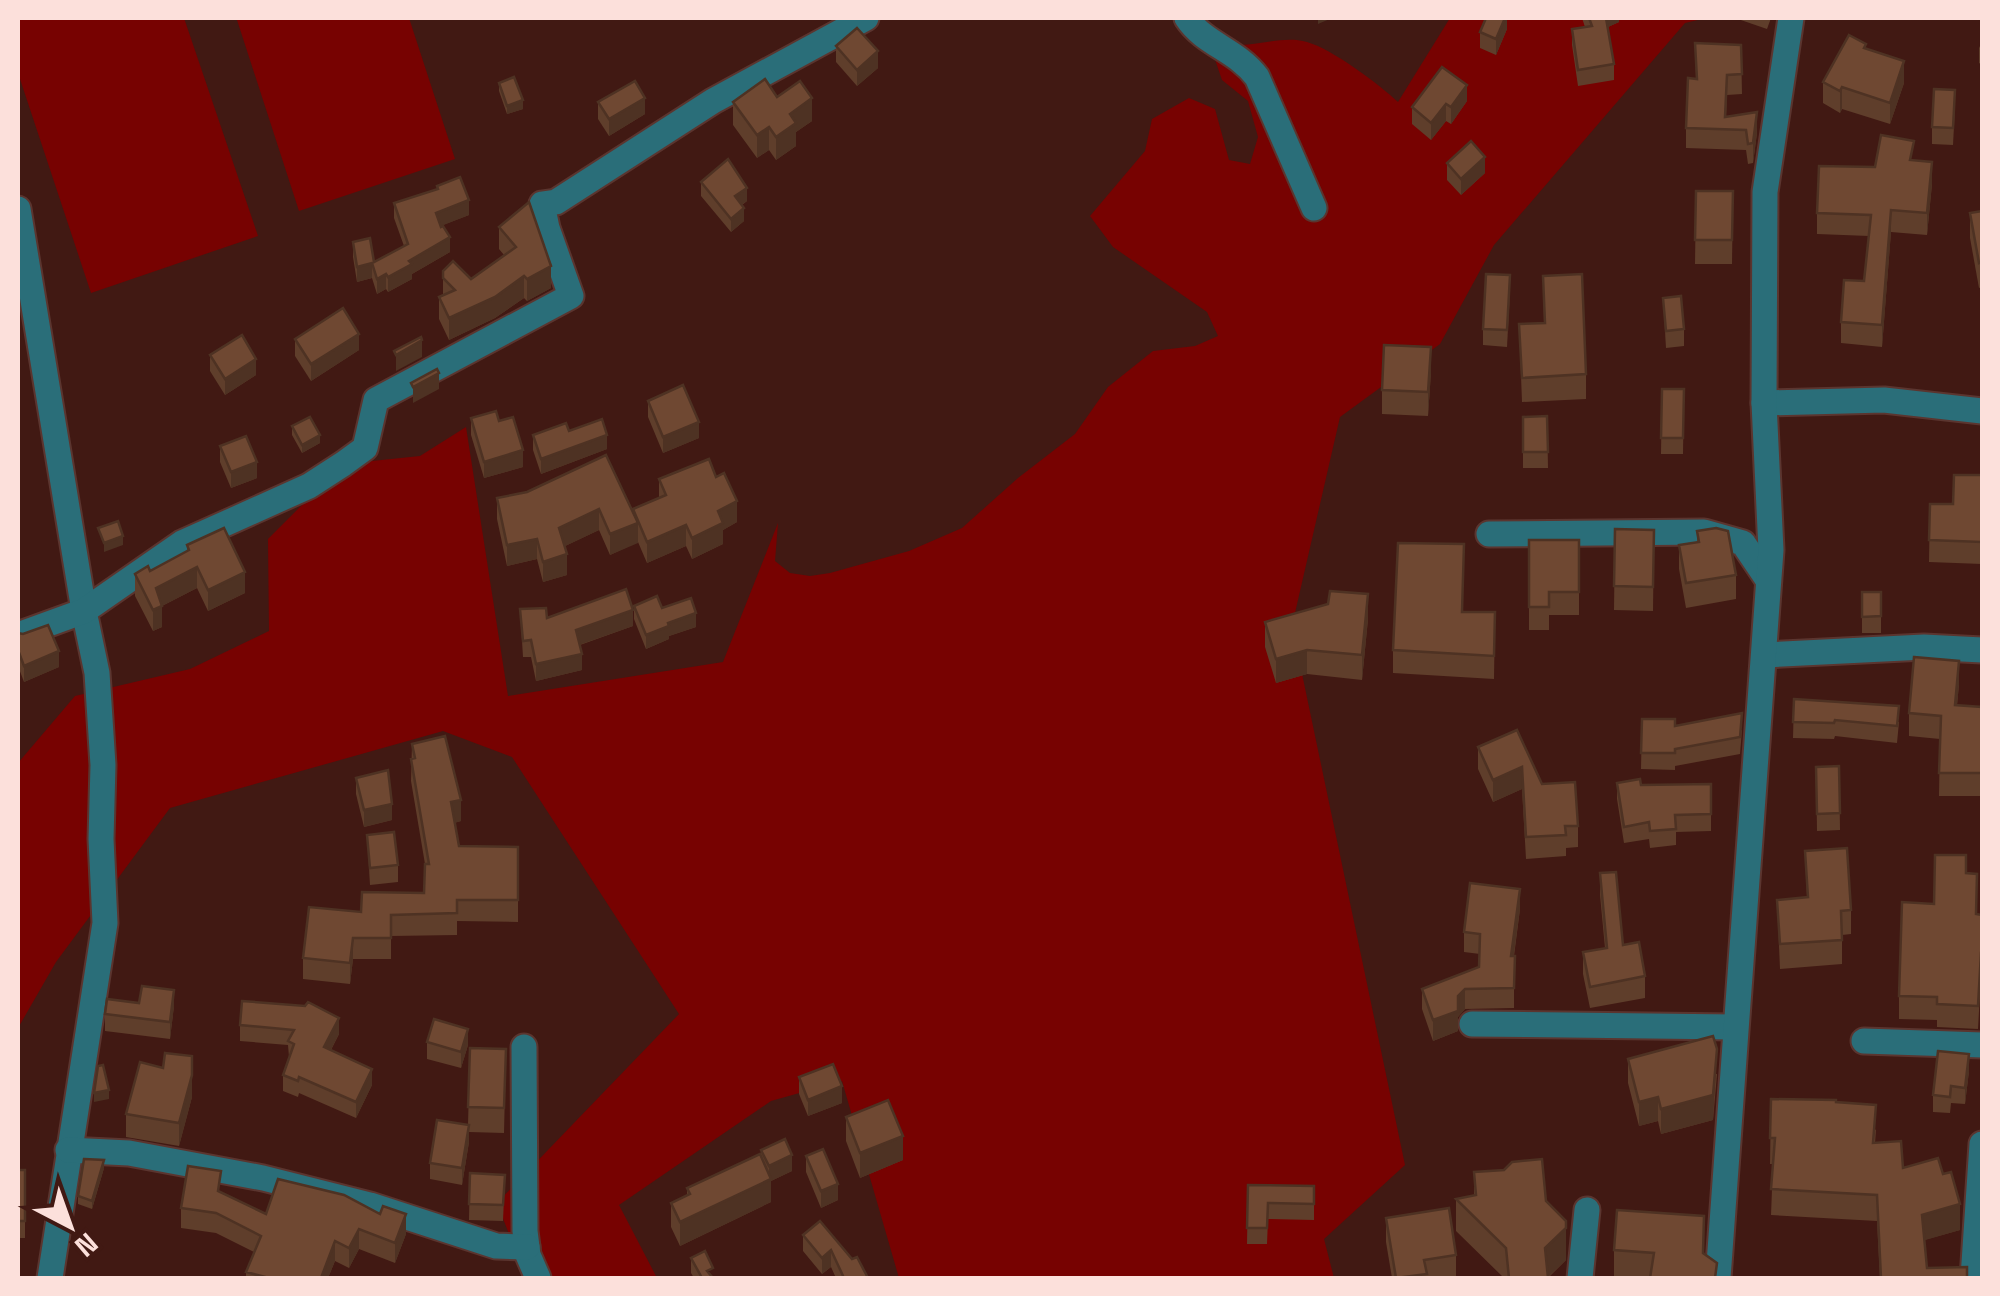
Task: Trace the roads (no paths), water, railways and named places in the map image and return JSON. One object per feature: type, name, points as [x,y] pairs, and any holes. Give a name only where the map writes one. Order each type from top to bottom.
[{"type":"street","points":[[18,635],[84,611],[182,543],[308,486],[365,448],[376,400],[570,296],[542,204],[556,202],[713,102],[866,18]]},
{"type":"street","points":[[1187,18],[1208,39],[1244,60],[1257,77],[1314,208]]},
{"type":"street","points":[[1718,1278],[1770,550],[1764,403],[1765,192],[1791,18]]},
{"type":"street","points":[[18,221],[97,672],[103,766],[105,922],[50,1278]]},
{"type":"street","points":[[1764,403],[1884,400],[1982,411]]},
{"type":"street","points":[[1489,534],[1704,532],[1743,543],[1768,580]]},
{"type":"street","points":[[1764,655],[1924,647],[1982,650]]},
{"type":"street","points":[[1472,1024],[1735,1027]]},
{"type":"street","points":[[1864,1041],[1982,1045]]},
{"type":"street","points":[[524,1047],[526,1247],[538,1278]]},
{"type":"street","points":[[1973,1278],[1982,1144]]},
{"type":"street","points":[[68,1150],[129,1153],[263,1178],[370,1205],[496,1246],[526,1247]]},
{"type":"street","points":[[1580,1278],[1587,1210]]}]
